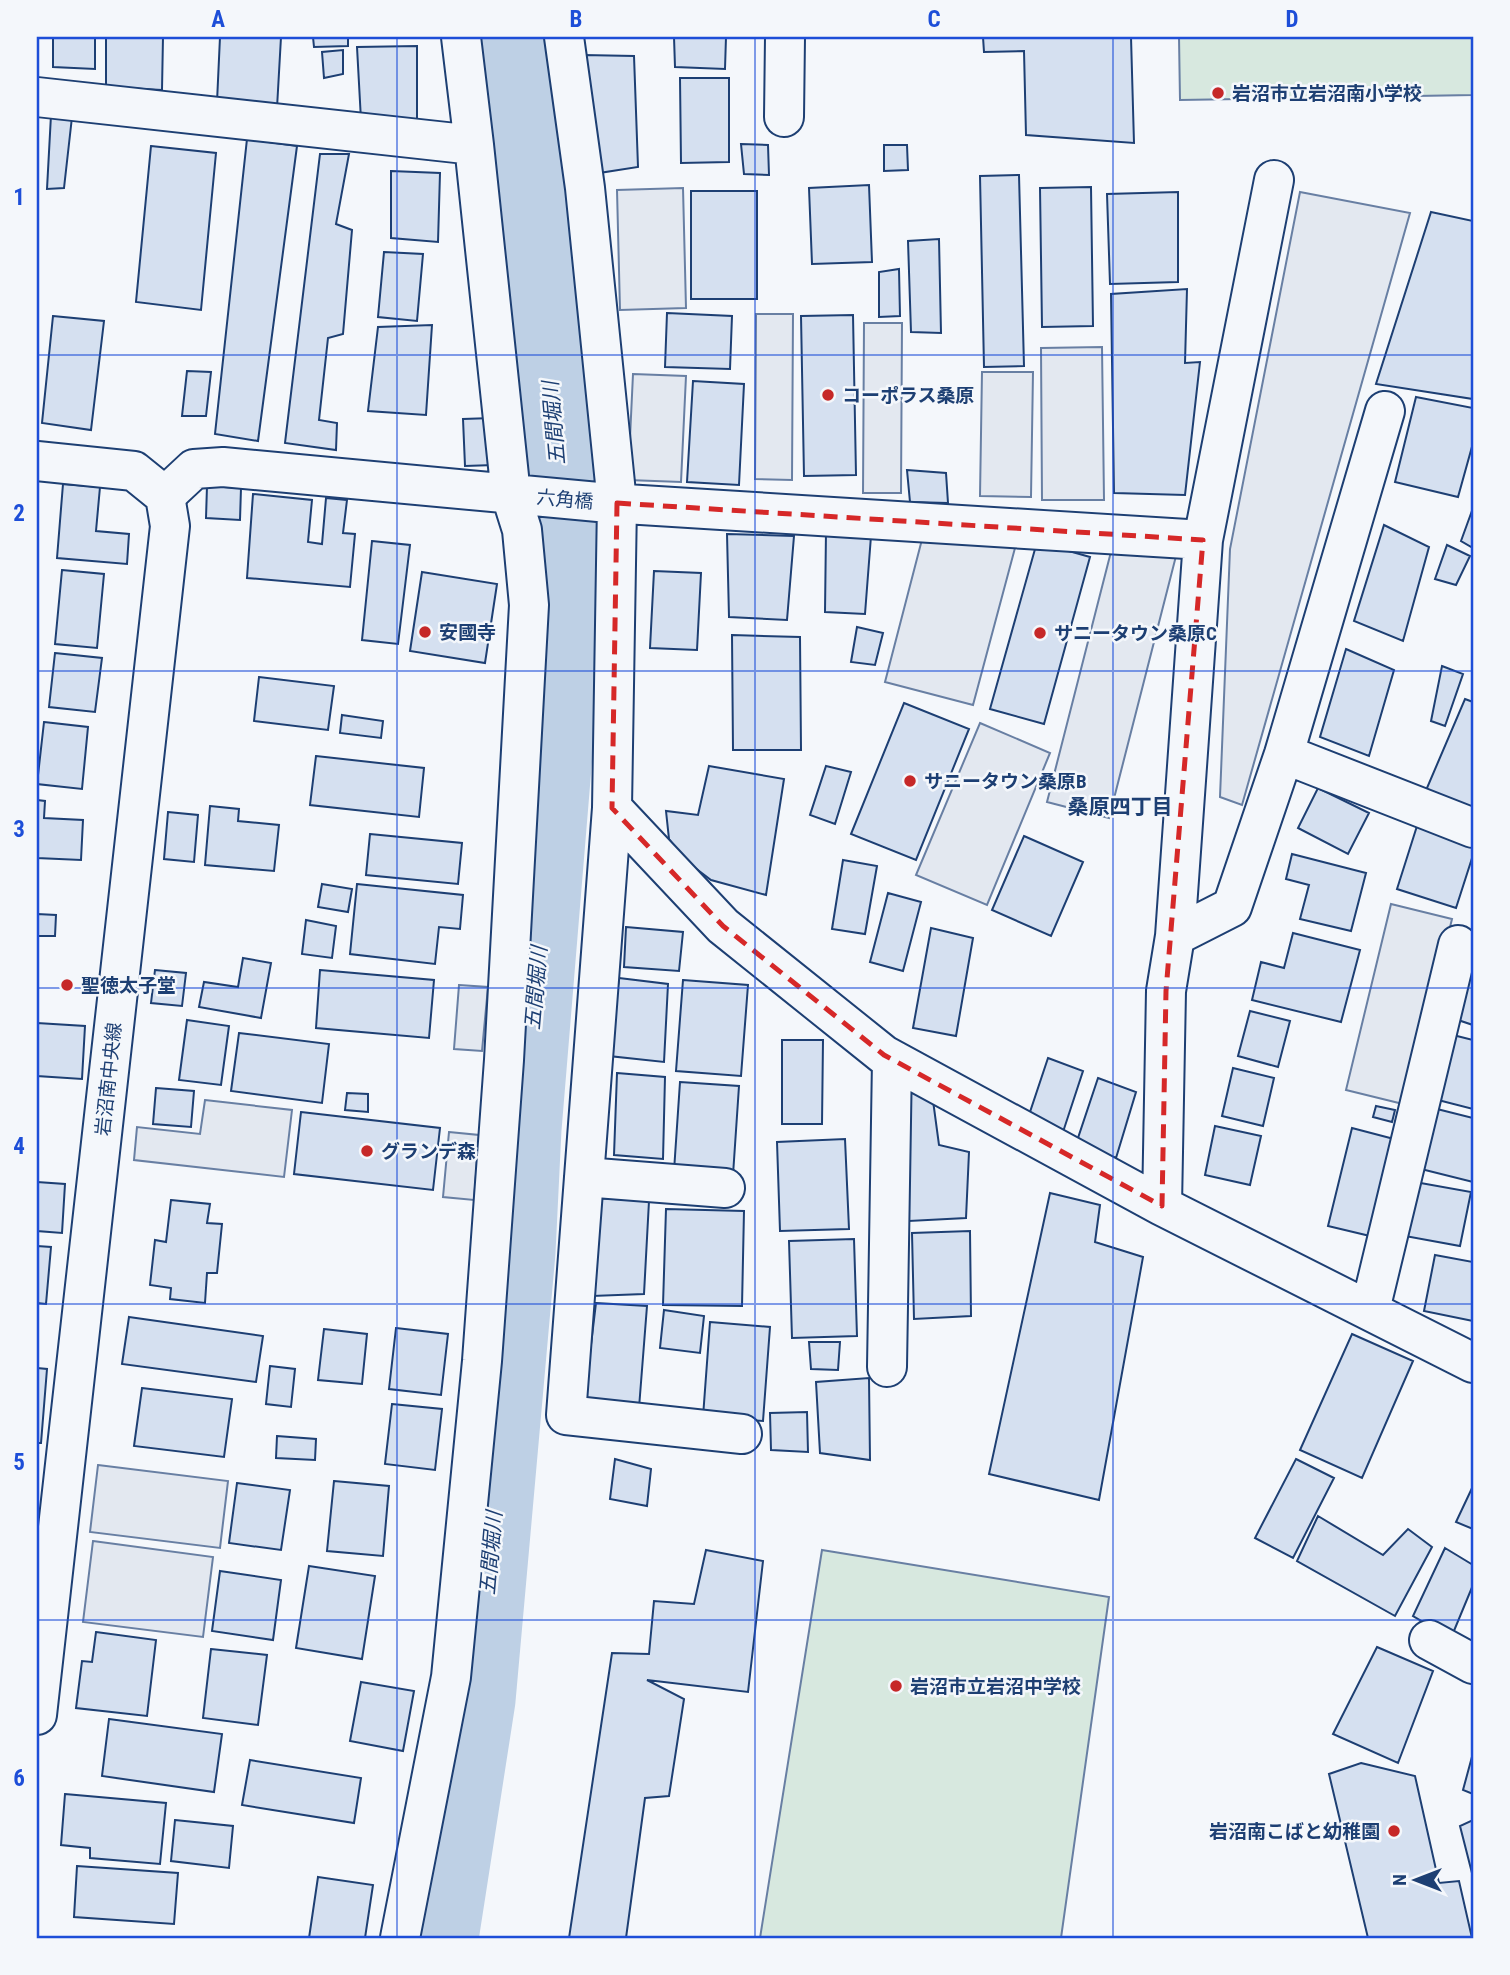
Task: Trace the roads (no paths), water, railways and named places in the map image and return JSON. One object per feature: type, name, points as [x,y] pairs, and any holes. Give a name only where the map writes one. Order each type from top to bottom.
[{"type":"street","points":[[400,1938],[451,1677],[482,1361],[505,1046],[530,605],[461,37]]},
{"type":"street","points":[[564,37],[584,188],[613,503],[612,808],[566,1415],[742,1434]]},
{"type":"street","points":[[784,117],[785,37]]},
{"type":"street","points":[[37,97],[474,145]]},
{"type":"street","points":[[1162,1206],[1166,991],[1175,936],[1203,540],[1275,180]]},
{"type":"street","points":[[1175,936],[1232,907],[1284,754],[1385,411]]},
{"type":"street","points":[[37,461],[134,471],[165,496]]},
{"type":"street","name":"六角橋","points":[[165,496],[194,469],[223,467],[613,503],[1203,540]]},
{"type":"street","name":"岩沼南中央線","points":[[37,1715],[46,1549],[170,526],[165,496]]},
{"type":"street","points":[[1284,754],[1473,828]]},
{"type":"street","points":[[612,808],[723,926],[884,1055],[1162,1206],[1473,1363]]},
{"type":"street","points":[[1370,1310],[1458,945]]},
{"type":"street","points":[[887,1367],[892,1060]]},
{"type":"street","points":[[584,1177],[725,1188]]},
{"type":"street","points":[[1429,1640],[1473,1664]]},
{"type":"waterway","name":"五間堀川","points":[[441,1938],[478,1700],[518,1252],[524,1129],[568,597],[548,351],[507,37]]},
{"type":"place","name":"岩沼市立岩沼南小学校","points":[[1218,93]]},
{"type":"place","name":"コーポラス桑原","points":[[828,395]]},
{"type":"place","name":"安國寺","points":[[425,632]]},
{"type":"place","name":"サニータウン桑原C","points":[[1040,633]]},
{"type":"place","name":"サニータウン桑原B","points":[[910,781]]},
{"type":"place","name":"聖徳太子堂","points":[[67,985]]},
{"type":"place","name":"グランデ森","points":[[367,1151]]},
{"type":"place","name":"岩沼市立岩沼中学校","points":[[896,1686]]},
{"type":"place","name":"岩沼南こばと幼稚園","points":[[1394,1831]]},
{"type":"district","name":"桑原四丁目","points":[[1120,807]]}]
